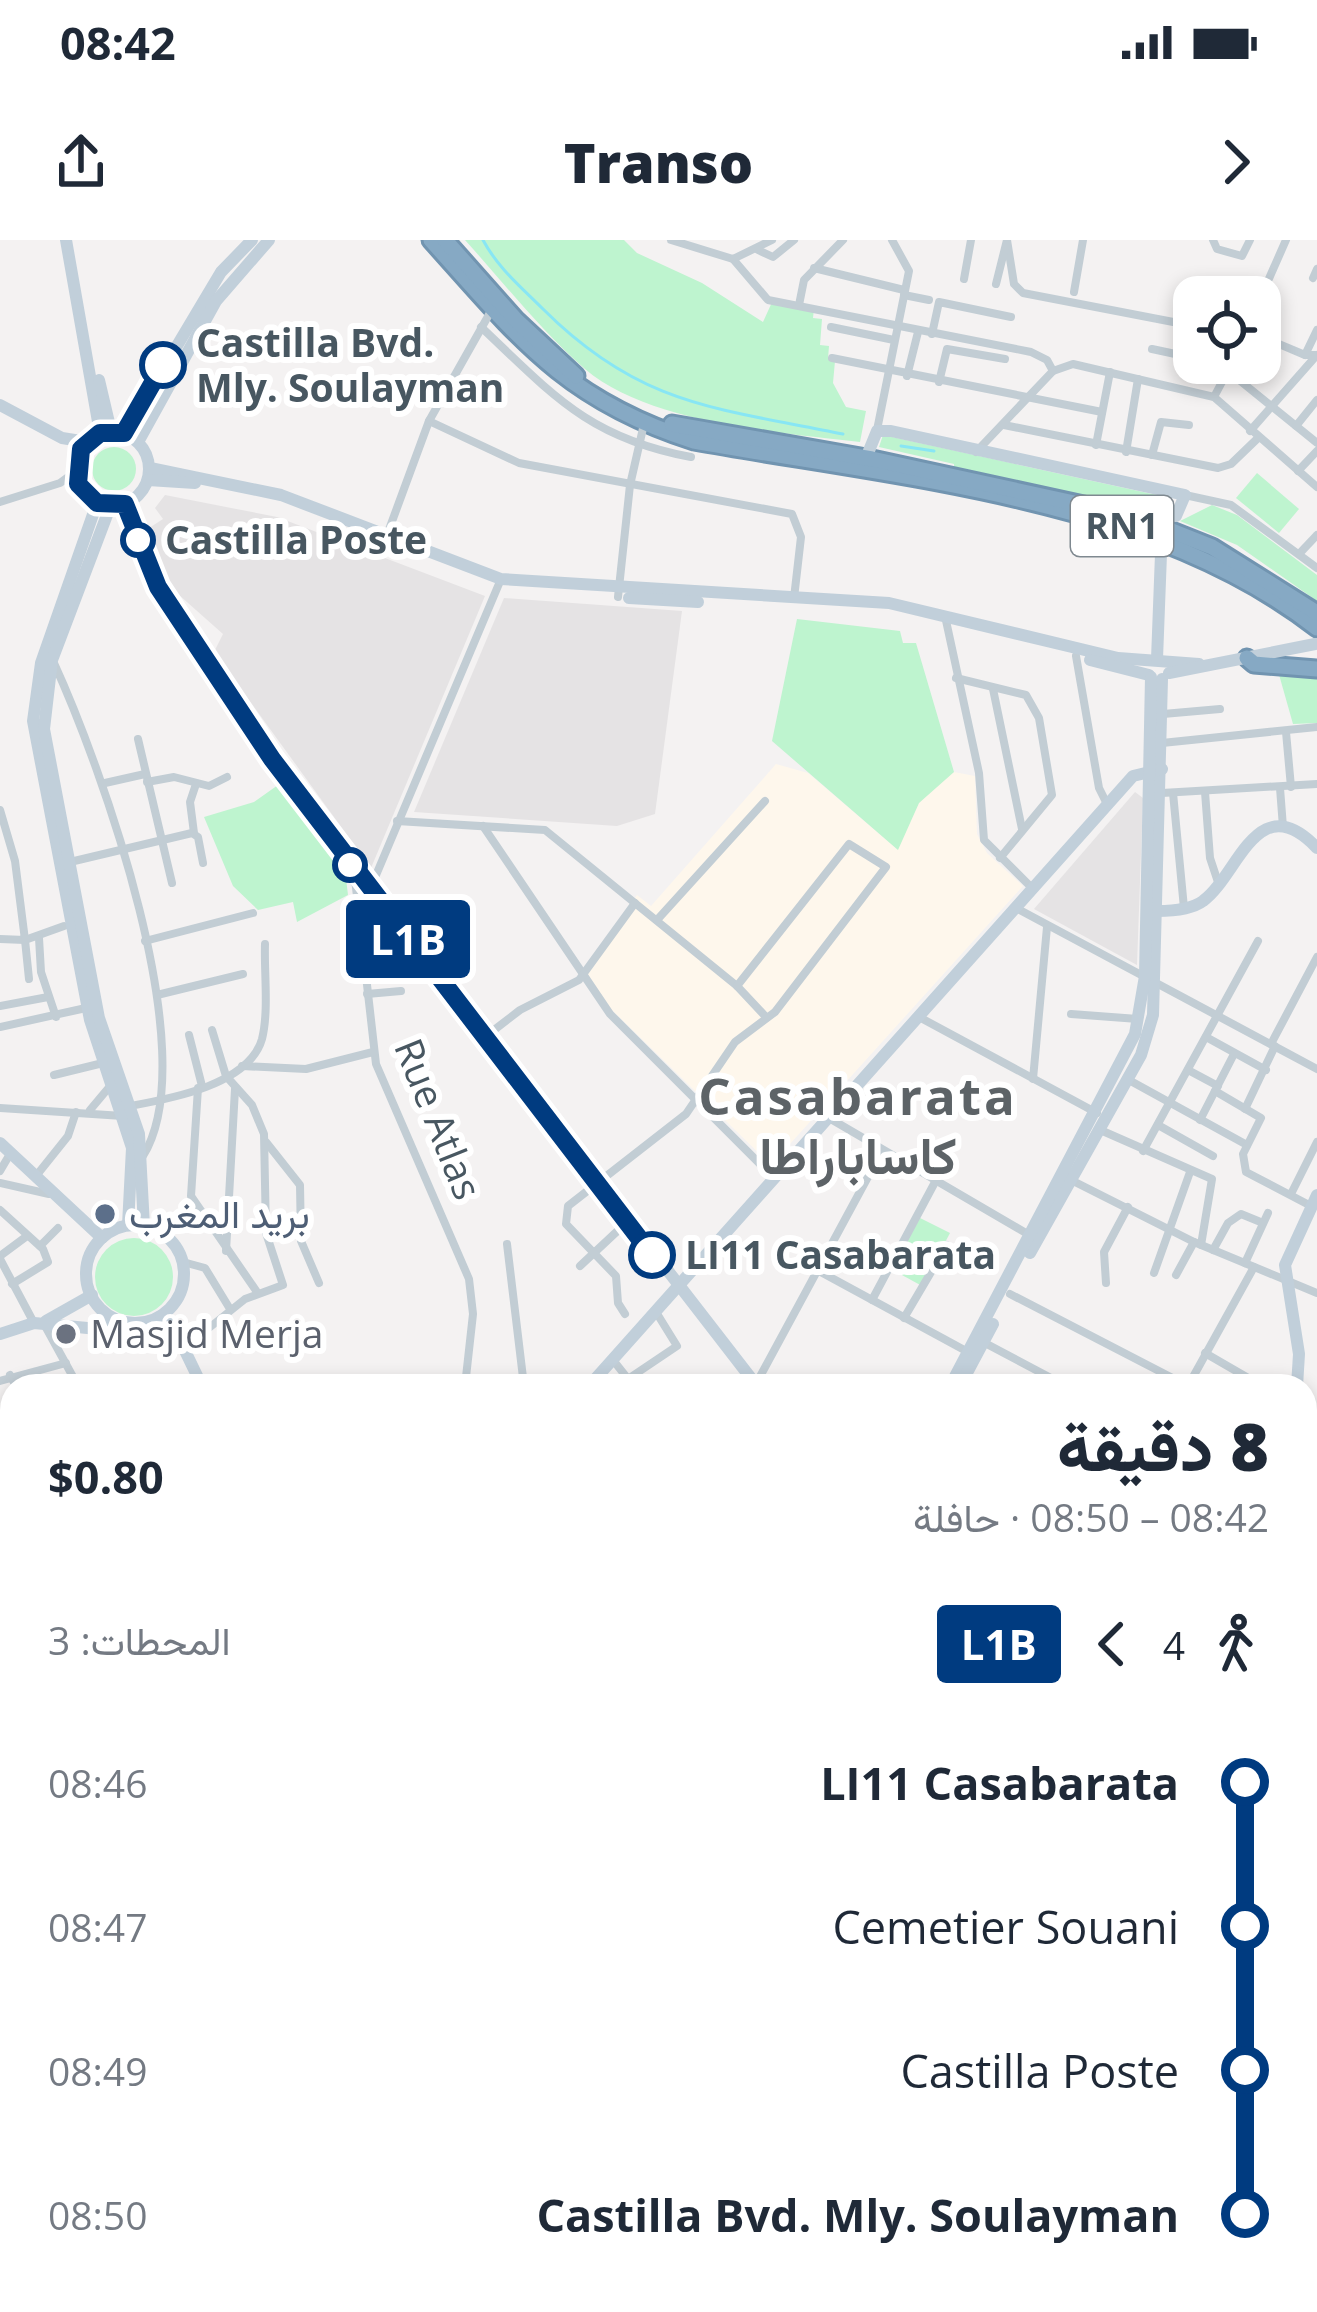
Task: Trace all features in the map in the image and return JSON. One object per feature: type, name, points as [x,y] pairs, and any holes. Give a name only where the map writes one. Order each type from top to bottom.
[{"type":"highway","points":[[419,240],[451,274],[488,297]]},
{"type":"highway","name":"RN1","points":[[431,240],[569,372],[644,415],[697,431],[870,454],[1134,516],[1212,547],[1317,613]]},
{"type":"highway","name":"RN1","points":[[446,240],[488,297],[563,380],[644,424],[694,441],[1109,522],[1252,584],[1316,636]]},
{"type":"highway","points":[[459,240],[488,297]]},
{"type":"highway","points":[[1247,658],[1254,664],[1317,668]]},
{"type":"main road","points":[[69,240],[112,433]]},
{"type":"main road","points":[[0,405],[62,438],[87,442],[112,433],[221,272],[252,240]]},
{"type":"main road","points":[[149,474],[138,442],[216,302],[269,240]]},
{"type":"main road","points":[[870,454],[877,430],[1185,495],[1176,516]]},
{"type":"main road","points":[[112,433],[138,442]]},
{"type":"main road","points":[[62,438],[77,471],[111,505],[167,601],[353,870],[745,1374]]},
{"type":"main road","points":[[77,471],[87,442]]},
{"type":"main road","points":[[128,1226],[134,1157],[127,1111],[104,1063],[88,1008],[34,741],[33,703],[111,505],[149,474],[254,494],[500,583],[880,609],[945,618],[1158,669]]},
{"type":"main road","points":[[958,1374],[1145,1044],[1151,979],[1161,554]]},
{"type":"main road","points":[[618,593],[889,603],[1076,656],[1158,669],[1247,658],[1316,636]]},
{"type":"main road","points":[[49,655],[44,729],[99,1018],[143,1156],[144,1226]]},
{"type":"main road","points":[[1153,911],[1168,793],[1156,770],[1162,743],[1158,669]]},
{"type":"main road","points":[[600,1374],[1133,776],[1156,770]]},
{"type":"main road","points":[[1153,911],[1201,903],[1220,886],[1247,841],[1283,828],[1302,833],[1317,848]]},
{"type":"main road","points":[[965,1374],[1099,1119],[1151,979]]},
{"type":"main road","points":[[5,1149],[102,1238]]},
{"type":"main road","points":[[1298,1374],[1285,1276],[1298,1230],[1314,1201]]},
{"type":"main road","points":[[2,1328],[41,1322],[98,1329],[118,1320],[140,1323],[161,1316],[181,1292],[183,1262],[169,1238],[144,1226],[128,1226],[102,1238],[89,1259],[92,1295],[118,1320]]},
{"type":"main road","points":[[41,1322],[92,1295]]},
{"type":"main road","points":[[174,1304],[174,1328]]},
{"type":"main road","points":[[161,1316],[174,1328],[196,1374]]},
{"type":"street","points":[[671,240],[733,259],[772,240]]},
{"type":"street","points":[[712,240],[716,257]]},
{"type":"street","points":[[757,250],[773,256],[794,240]]},
{"type":"street","points":[[799,305],[804,280],[843,240]]},
{"type":"street","points":[[964,279],[971,240]]},
{"type":"street","points":[[996,284],[1007,240]]},
{"type":"street","points":[[1007,240],[1014,284],[1022,292],[1173,322]]},
{"type":"street","points":[[1074,292],[1083,240]]},
{"type":"street","points":[[1213,240],[1216,248],[1242,256],[1250,240]]},
{"type":"street","points":[[1270,276],[1286,240]]},
{"type":"street","points":[[877,430],[909,271],[894,241]]},
{"type":"street","points":[[733,259],[760,295],[1039,355],[1053,371]]},
{"type":"street","points":[[814,268],[1011,317]]},
{"type":"street","points":[[378,536],[429,421],[481,326],[488,297]]},
{"type":"street","points":[[932,334],[934,301]]},
{"type":"street","points":[[481,326],[580,418],[638,447],[691,458]]},
{"type":"street","points":[[831,327],[895,340]]},
{"type":"street","points":[[1305,356],[1317,330]]},
{"type":"street","points":[[907,376],[918,332]]},
{"type":"street","points":[[1281,345],[1305,356],[1317,355]]},
{"type":"street","points":[[939,382],[947,349],[1005,359]]},
{"type":"street","points":[[1152,350],[1173,354]]},
{"type":"street","points":[[1004,425],[1225,468],[1317,355]]},
{"type":"street","points":[[832,358],[887,373],[1102,412]]},
{"type":"street","points":[[976,452],[1053,371],[1073,364],[1214,397],[1317,487]]},
{"type":"street","points":[[1096,445],[1110,372]]},
{"type":"street","points":[[1126,452],[1138,379]]},
{"type":"street","points":[[1214,397],[1221,384]]},
{"type":"street","points":[[1249,384],[1317,447],[1298,471]]},
{"type":"street","points":[[1295,426],[1317,400]]},
{"type":"street","points":[[429,421],[519,464],[793,514],[801,537],[794,598]]},
{"type":"street","points":[[1152,456],[1161,422],[1190,425]]},
{"type":"street","points":[[618,593],[630,485],[644,424]]},
{"type":"street","points":[[0,502],[60,483],[77,471]]},
{"type":"street","points":[[1185,495],[1231,505],[1317,568]]},
{"type":"street","points":[[1300,554],[1317,536]]},
{"type":"street","points":[[370,890],[500,583]]},
{"type":"street","points":[[945,618],[979,773],[981,828],[1000,858],[1033,889]]},
{"type":"street","points":[[49,655],[105,783],[157,995],[158,1100],[154,1132],[143,1156]]},
{"type":"street","points":[[1076,656],[1099,788],[1108,805]]},
{"type":"street","points":[[956,678],[1031,699],[1041,730],[1052,795],[1000,858]]},
{"type":"street","points":[[993,689],[1022,830]]},
{"type":"street","points":[[1162,714],[1220,709]]},
{"type":"street","points":[[1162,743],[1317,727]]},
{"type":"street","points":[[1283,828],[1286,732]]},
{"type":"street","points":[[138,739],[172,883]]},
{"type":"street","points":[[105,783],[174,777],[209,786],[227,777]]},
{"type":"street","points":[[196,784],[190,802],[203,862]]},
{"type":"street","points":[[1184,908],[1168,793],[1317,784]]},
{"type":"street","points":[[1205,792],[1210,858],[1220,886]]},
{"type":"street","points":[[657,920],[765,801]]},
{"type":"street","points":[[0,810],[15,861],[29,979]]},
{"type":"street","points":[[397,821],[544,830],[737,986],[766,1017]]},
{"type":"street","points":[[483,826],[610,1014],[775,1179]]},
{"type":"street","points":[[70,862],[194,833]]},
{"type":"street","points":[[625,1314],[618,1303],[617,1279],[566,1224],[566,1213],[595,1182],[696,1102],[735,1042],[766,1017],[886,867],[849,844],[737,986]]},
{"type":"street","name":"Rue Atlas","points":[[353,870],[374,1052],[469,1279],[473,1314],[466,1374]]},
{"type":"street","points":[[484,1038],[520,1010],[564,991],[584,975],[634,903]]},
{"type":"street","points":[[1016,908],[1317,1069]]},
{"type":"street","points":[[145,941],[254,913]]},
{"type":"street","points":[[0,939],[39,938],[64,926]]},
{"type":"street","points":[[1033,1078],[1046,927]]},
{"type":"street","points":[[39,938],[48,997],[56,1017]]},
{"type":"street","points":[[1144,1151],[1258,941]]},
{"type":"street","points":[[0,1108],[127,1111],[226,1076],[242,1066],[262,1040],[265,944]]},
{"type":"street","points":[[1244,1108],[1317,958]]},
{"type":"street","points":[[157,995],[243,974]]},
{"type":"street","points":[[368,994],[401,991]]},
{"type":"street","points":[[0,1006],[48,997]]},
{"type":"street","points":[[0,1027],[88,1008]]},
{"type":"street","points":[[1071,1014],[1139,1020]]},
{"type":"street","points":[[919,1017],[1033,1078],[1144,1151],[1214,1184],[1197,1244],[1176,1275]]},
{"type":"street","points":[[184,1348],[230,1309],[257,1292],[284,1285],[266,1233],[265,1141],[254,1107],[226,1076],[212,1030]]},
{"type":"street","points":[[189,1035],[200,1088],[189,1188],[200,1215],[257,1292]]},
{"type":"street","points":[[1206,1036],[1266,1070]]},
{"type":"street","points":[[242,1066],[306,1069],[374,1052]]},
{"type":"street","points":[[1200,1120],[1234,1054]]},
{"type":"street","points":[[54,1075],[104,1063]]},
{"type":"street","points":[[1188,1070],[1261,1118],[1247,1145],[1243,1167],[1256,1180],[1314,1201]]},
{"type":"street","points":[[1126,1078],[1247,1145]]},
{"type":"street","points":[[89,1111],[112,1084]]},
{"type":"street","points":[[226,1251],[235,1087]]},
{"type":"street","points":[[33,1179],[68,1136],[76,1112]]},
{"type":"street","points":[[829,1118],[934,1184],[1034,1237]]},
{"type":"street","points":[[1158,1125],[1213,1156]]},
{"type":"street","points":[[265,1141],[298,1181],[301,1241],[319,1283]]},
{"type":"street","points":[[1290,1195],[1317,1142]]},
{"type":"street","points":[[0,1171],[5,1149]]},
{"type":"street","points":[[757,1374],[882,1151]]},
{"type":"street","points":[[1154,1273],[1190,1172]]},
{"type":"street","points":[[1070,1179],[1197,1244],[1285,1276],[1317,1293]]},
{"type":"street","points":[[0,1183],[49,1194]]},
{"type":"street","points":[[872,1300],[934,1184]]},
{"type":"street","points":[[1106,1283],[1104,1252],[1128,1208]]},
{"type":"street","points":[[0,1210],[40,1246],[47,1265],[12,1284]]},
{"type":"street","points":[[1194,1374],[1250,1265],[1268,1213]]},
{"type":"street","points":[[1213,1250],[1228,1223],[1241,1214],[1263,1223]]},
{"type":"street","points":[[580,1266],[626,1222]]},
{"type":"street","points":[[40,1246],[58,1228]]},
{"type":"street","points":[[1298,1230],[1317,1238]]},
{"type":"street","points":[[27,1236],[0,1258],[72,1374]]},
{"type":"street","points":[[507,1244],[523,1374]]},
{"type":"street","points":[[904,1318],[946,1245]]},
{"type":"street","points":[[183,1262],[206,1268],[230,1309]]},
{"type":"street","points":[[817,1270],[972,1354]]},
{"type":"street","points":[[1010,1294],[1165,1374]]},
{"type":"street","points":[[640,1374],[676,1346],[656,1312]]},
{"type":"street","points":[[983,1342],[1043,1374]]},
{"type":"street","points":[[1205,1353],[1241,1374]]},
{"type":"street","points":[[613,1360],[624,1374]]},
{"type":"street","points":[[19,1374],[66,1363]]},
{"type":"shaded area","points":[[165,495],[277,517],[485,596],[371,868],[214,652],[223,634],[170,587],[146,530],[163,519],[155,508]]},
{"type":"shaded area","points":[[504,598],[682,611],[655,814],[617,826],[414,812]]},
{"type":"shaded area","points":[[776,764],[808,773],[897,849],[919,803],[934,786],[954,772],[975,776],[977,834],[987,853],[1023,886],[771,1165],[610,1008],[584,968],[637,895],[651,906]]},
{"type":"shaded area","points":[[1135,792],[1143,798],[1137,965],[1034,909]]},
{"type":"green space","points":[[465,240],[624,240],[637,253],[702,283],[763,322],[773,300],[814,308],[813,318],[822,319],[820,345],[829,346],[828,359],[835,361],[833,383],[846,407],[866,411],[860,442],[716,422],[643,402],[612,387],[553,339]]},
{"type":"green space","points":[[883,435],[1166,497],[1170,517],[954,470],[954,464],[879,447]]},
{"type":"green space","points":[[114,447],[129,454],[136,469],[129,484],[114,491],[99,484],[92,469],[99,454]]},
{"type":"green space","points":[[1257,473],[1299,509],[1279,533],[1236,498]]},
{"type":"green space","points":[[1212,505],[1237,515],[1317,575],[1317,601],[1237,545],[1180,521]]},
{"type":"green space","points":[[797,619],[900,631],[903,643],[916,643],[954,772],[919,803],[898,850],[772,741]]},
{"type":"green space","points":[[1278,671],[1317,676],[1317,723],[1293,724]]},
{"type":"green space","points":[[278,785],[345,870],[348,895],[297,922],[293,902],[258,910],[233,886],[204,817],[254,802]]},
{"type":"green space","points":[[920,1218],[950,1233],[922,1286],[891,1269]]},
{"type":"green space","points":[[134,1238],[162,1249],[173,1277],[162,1305],[134,1316],[106,1305],[95,1277],[106,1249]]},
{"type":"waterway","points":[[483,240],[543,309],[613,366],[647,384],[718,409],[843,434]]},
{"type":"waterway","points":[[901,446],[934,451]]},
{"type":"bus line","name":"L1B","points":[[163,365],[124,433],[100,433],[81,449],[75,464],[78,484],[97,503],[125,504],[158,587],[272,759],[652,1255]]},
{"type":"place","name":"Castilla Bvd. Mly. Soulayman","points":[[163,365]]},
{"type":"place","name":"Castilla Poste","points":[[138,540]]},
{"type":"place","name":"بريد المغرب","points":[[105,1214]]},
{"type":"place","name":"LI11 Casabarata","points":[[652,1255]]},
{"type":"place","name":"Masjid Merja","points":[[66,1334]]},
{"type":"district","name":"Casabarata كاساباراطا","points":[[858,1126]]}]
